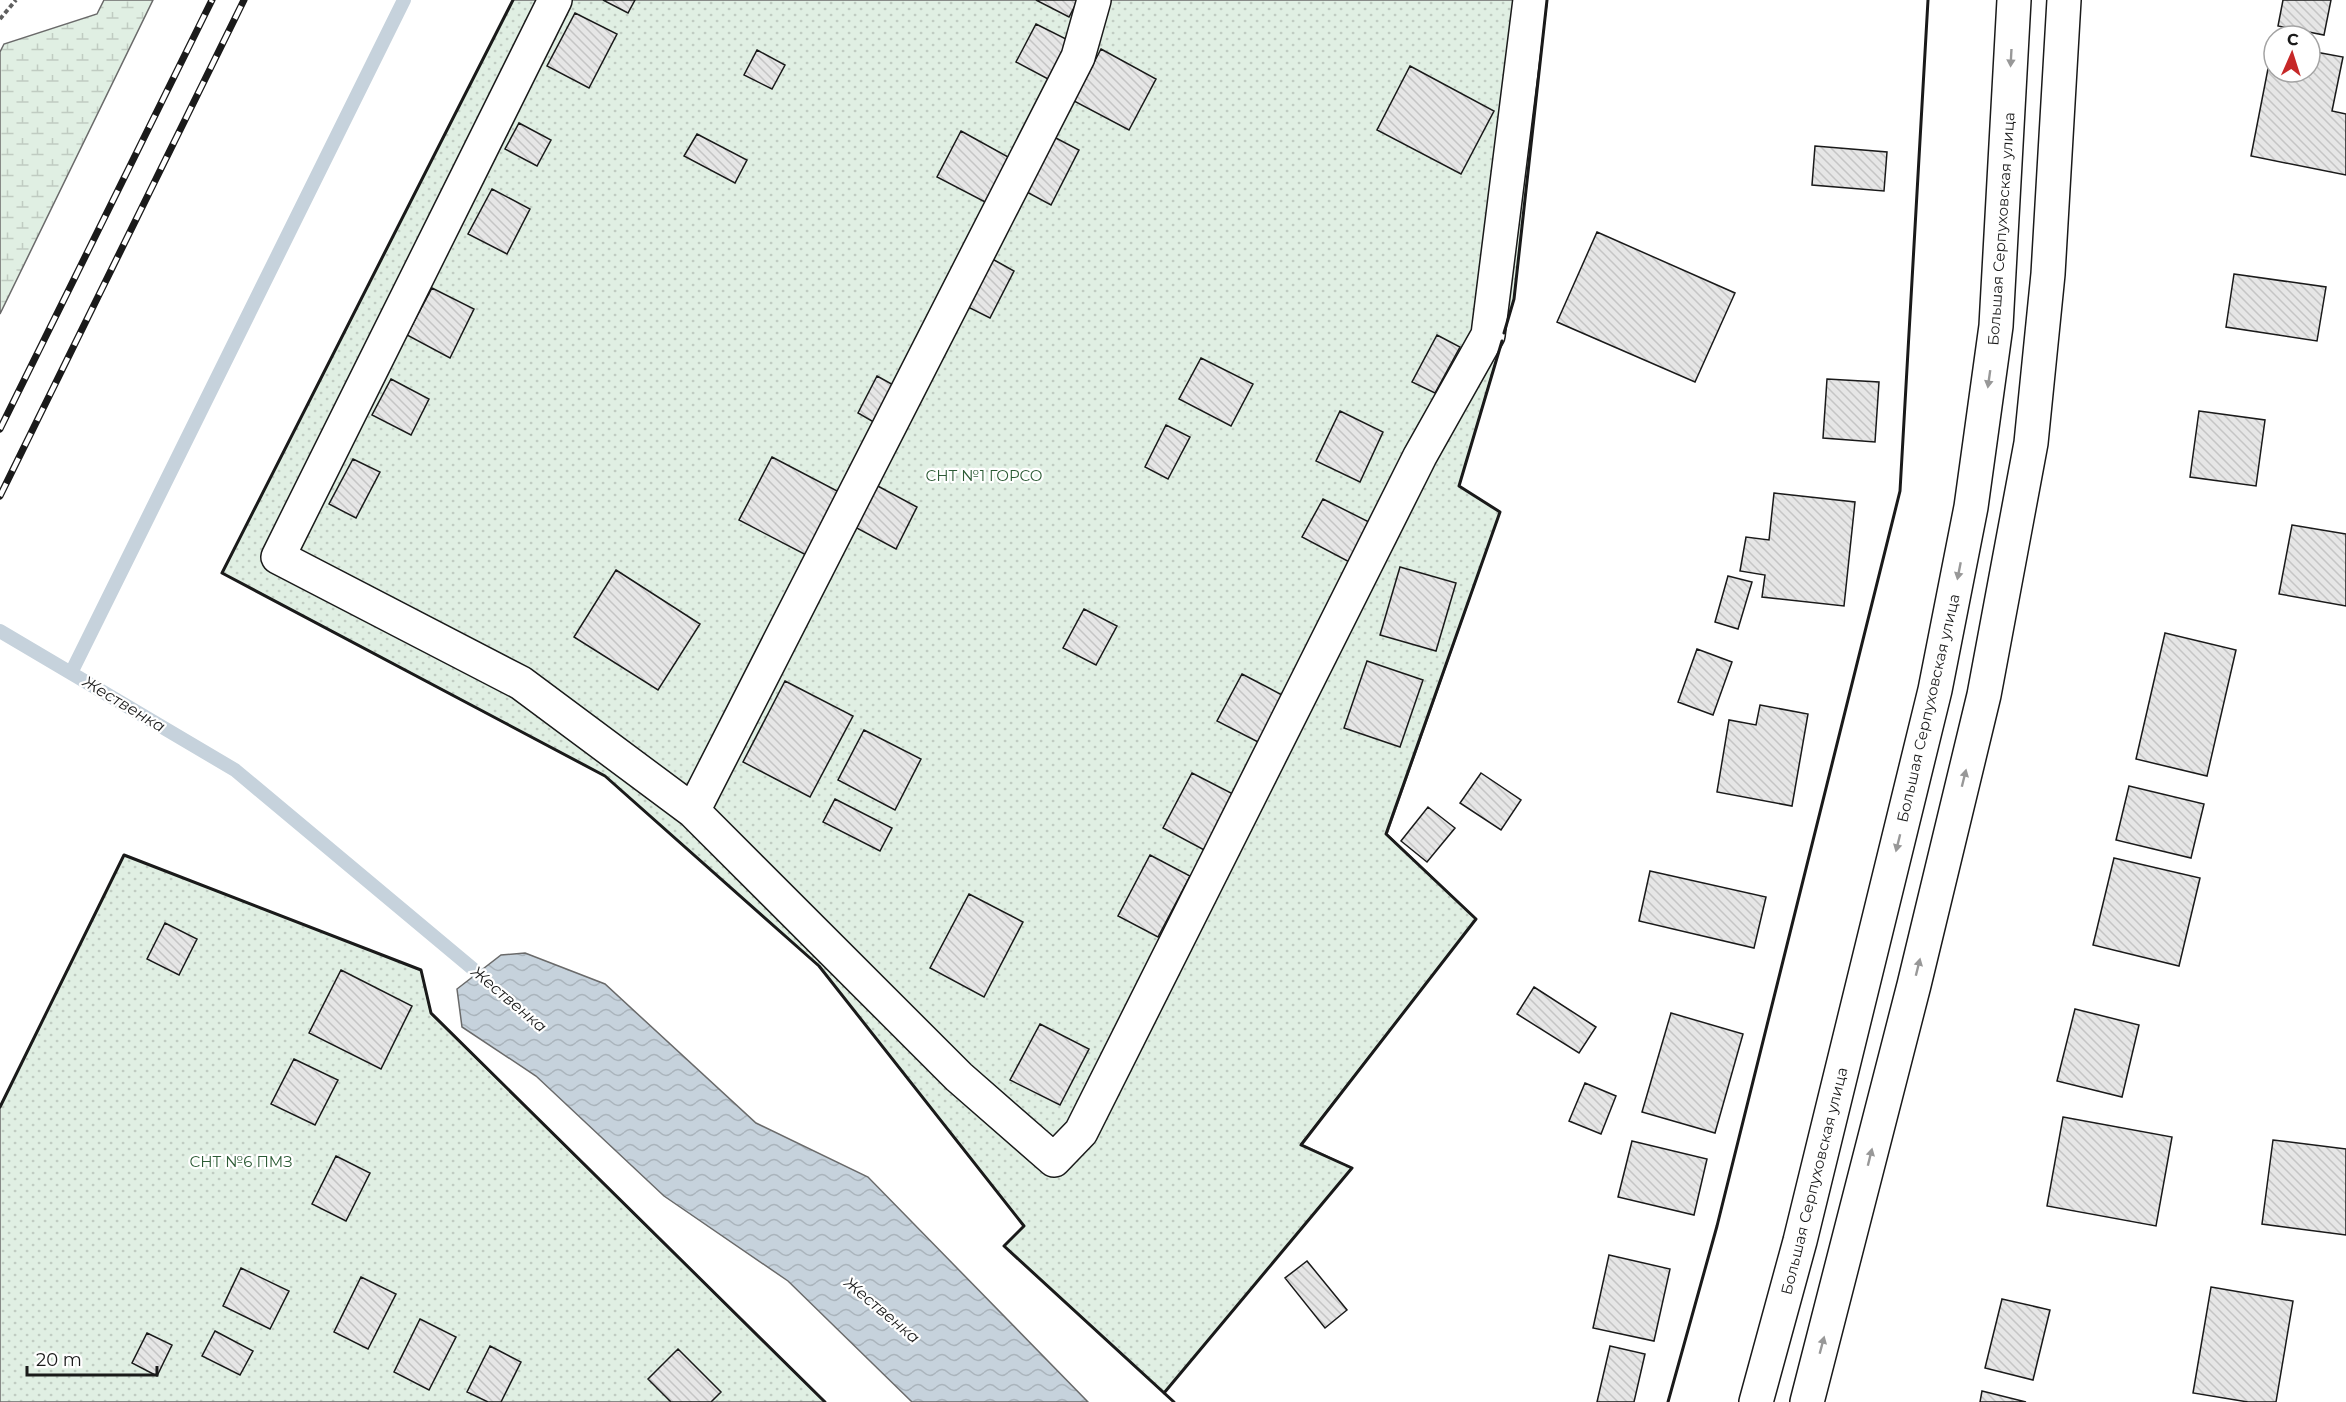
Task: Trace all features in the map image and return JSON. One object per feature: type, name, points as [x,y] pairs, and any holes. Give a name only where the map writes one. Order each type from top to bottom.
[{"type":"main road","points":[[555,0],[278,557],[521,683],[693,811],[958,1077],[1054,1160],[1081,1132],[1420,456],[1488,335],[1530,0]]},
{"type":"main road","points":[[693,811],[1078,57],[1094,0]]},
{"type":"main road","name":"Большая Серпуховская улица","points":[[1756,1402],[1803,1229],[1935,690],[1971,507],[1996,326],[2014,0]]},
{"type":"main road","points":[[1807,1402],[1914,985],[1981,707],[2027,466],[2048,274],[2064,0]]},
{"type":"path","points":[[0,19],[16,0]]},
{"type":"green space","points":[[104,0],[153,0],[0,314],[0,52],[4,44],[97,14]]},
{"type":"green space","name":"СНТ №1 ГОРСО","points":[[513,0],[1547,0],[1514,299],[1459,486],[1500,512],[1387,834],[1476,919],[1301,1144],[1352,1168],[1164,1393],[1004,1246],[1024,1226],[819,966],[605,776],[222,573]]},
{"type":"green space","name":"СНТ №6 ПМЗ","points":[[124,855],[421,970],[431,1014],[825,1402],[0,1402],[0,1107]]},
{"type":"water","points":[[525,953],[605,984],[756,1123],[868,1177],[1088,1402],[912,1402],[788,1281],[664,1196],[536,1076],[462,1027],[457,989],[501,955]]},
{"type":"building","points":[[603,0],[635,0],[628,13]]},
{"type":"building","points":[[1036,0],[1078,0],[1069,17]]},
{"type":"building","points":[[2283,0],[2331,0],[2324,35],[2322,35],[2322,24],[2278,24]]},
{"type":"building","points":[[575,13],[617,34],[589,88],[547,66]]},
{"type":"building","points":[[1036,24],[1068,40],[1048,79],[1016,62]]},
{"type":"building","points":[[1101,49],[1156,79],[1129,130],[1074,101]]},
{"type":"building","points":[[757,50],[785,65],[772,89],[744,75]]},
{"type":"building","points":[[2322,53],[2343,57],[2332,111],[2346,114],[2346,175],[2251,156],[2265,84],[2322,84]]},
{"type":"building","points":[[1410,66],[1494,111],[1461,174],[1377,130]]},
{"type":"building","points":[[519,123],[551,140],[537,166],[505,149]]},
{"type":"building","points":[[961,131],[1010,158],[987,203],[937,177]]},
{"type":"building","points":[[697,134],[747,160],[735,183],[684,156]]},
{"type":"building","points":[[1052,136],[1079,150],[1051,205],[1023,190]]},
{"type":"building","points":[[1815,146],[1887,152],[1884,191],[1812,185]]},
{"type":"building","points":[[492,189],[530,209],[507,254],[468,234]]},
{"type":"building","points":[[1597,232],[1735,293],[1695,382],[1557,322]]},
{"type":"building","points":[[987,256],[1014,271],[990,318],[962,304]]},
{"type":"building","points":[[2234,274],[2326,287],[2317,341],[2226,327]]},
{"type":"building","points":[[432,288],[474,309],[450,358],[407,335]]},
{"type":"building","points":[[1437,335],[1460,347],[1435,393],[1412,382]]},
{"type":"building","points":[[1201,358],[1253,384],[1231,426],[1179,399]]},
{"type":"building","points":[[877,376],[897,387],[877,424],[858,413]]},
{"type":"building","points":[[391,379],[429,399],[411,435],[372,415]]},
{"type":"building","points":[[1827,379],[1879,382],[1875,442],[1823,438]]},
{"type":"building","points":[[1340,411],[1383,432],[1360,482],[1316,461]]},
{"type":"building","points":[[2199,411],[2265,420],[2256,486],[2190,477]]},
{"type":"building","points":[[1166,425],[1190,437],[1168,479],[1145,467]]},
{"type":"building","points":[[772,457],[843,494],[810,557],[739,520]]},
{"type":"building","points":[[353,459],[380,472],[356,518],[329,504]]},
{"type":"building","points":[[874,484],[917,507],[896,549],[853,526]]},
{"type":"building","points":[[1774,493],[1855,502],[1844,606],[1762,597],[1765,575],[1740,571],[1746,537],[1769,540]]},
{"type":"building","points":[[1323,499],[1375,525],[1355,565],[1302,537]]},
{"type":"building","points":[[2292,525],[2346,534],[2346,606],[2279,594]]},
{"type":"building","points":[[1400,567],[1456,583],[1436,651],[1380,635]]},
{"type":"building","points":[[616,570],[700,624],[658,690],[574,637]]},
{"type":"building","points":[[1728,576],[1752,582],[1738,629],[1715,622]]},
{"type":"building","points":[[1084,609],[1117,626],[1096,665],[1063,648]]},
{"type":"building","points":[[2165,633],[2236,650],[2207,776],[2136,759]]},
{"type":"building","points":[[1697,649],[1732,662],[1713,715],[1678,702]]},
{"type":"building","points":[[1367,661],[1423,680],[1400,747],[1344,728]]},
{"type":"building","points":[[1242,674],[1284,696],[1260,743],[1217,721]]},
{"type":"building","points":[[785,681],[853,716],[810,797],[743,762]]},
{"type":"building","points":[[1760,705],[1808,714],[1792,806],[1717,792],[1729,720],[1756,725]]},
{"type":"building","points":[[864,730],[921,759],[895,810],[838,780]]},
{"type":"building","points":[[1192,773],[1235,795],[1206,851],[1163,828]]},
{"type":"building","points":[[1481,773],[1521,800],[1501,830],[1460,803]]},
{"type":"building","points":[[2129,786],[2204,804],[2191,858],[2116,840]]},
{"type":"building","points":[[835,799],[892,828],[880,851],[823,822]]},
{"type":"building","points":[[1428,807],[1455,828],[1427,862],[1401,841]]},
{"type":"building","points":[[1150,855],[1190,876],[1158,937],[1118,916]]},
{"type":"building","points":[[2114,858],[2200,878],[2179,966],[2093,945]]},
{"type":"building","points":[[1650,871],[1766,897],[1754,948],[1639,921]]},
{"type":"building","points":[[969,894],[1023,922],[984,997],[930,968]]},
{"type":"building","points":[[165,923],[197,939],[179,975],[147,959]]},
{"type":"building","points":[[341,970],[412,1006],[381,1069],[309,1033]]},
{"type":"building","points":[[1534,987],[1596,1027],[1579,1053],[1517,1014]]},
{"type":"building","points":[[2075,1009],[2139,1025],[2122,1097],[2057,1081]]},
{"type":"building","points":[[1671,1013],[1743,1034],[1715,1133],[1642,1112]]},
{"type":"building","points":[[1040,1024],[1089,1049],[1060,1105],[1010,1080]]},
{"type":"building","points":[[294,1059],[338,1080],[315,1125],[271,1104]]},
{"type":"building","points":[[1585,1083],[1616,1096],[1601,1134],[1569,1121]]},
{"type":"building","points":[[2063,1117],[2172,1137],[2156,1226],[2047,1206]]},
{"type":"building","points":[[2273,1140],[2346,1149],[2346,1235],[2262,1224]]},
{"type":"building","points":[[1632,1141],[1707,1159],[1694,1215],[1618,1197]]},
{"type":"building","points":[[336,1156],[370,1173],[346,1221],[312,1204]]},
{"type":"building","points":[[1609,1255],[1670,1269],[1654,1341],[1593,1328]]},
{"type":"building","points":[[1307,1261],[1347,1310],[1325,1328],[1285,1278]]},
{"type":"building","points":[[241,1268],[289,1291],[270,1329],[223,1306]]},
{"type":"building","points":[[361,1277],[396,1294],[368,1349],[334,1332]]},
{"type":"building","points":[[2211,1287],[2293,1301],[2276,1402],[2248,1402],[2193,1393]]},
{"type":"building","points":[[2002,1299],[2050,1310],[2033,1380],[1985,1368]]},
{"type":"building","points":[[420,1319],[456,1337],[429,1390],[394,1372]]},
{"type":"building","points":[[215,1331],[253,1351],[240,1375],[202,1356]]},
{"type":"building","points":[[147,1333],[172,1345],[157,1376],[132,1363]]},
{"type":"building","points":[[490,1346],[521,1362],[501,1402],[488,1402],[467,1392]]},
{"type":"building","points":[[1610,1346],[1645,1354],[1634,1402],[1597,1402]]},
{"type":"building","points":[[678,1349],[721,1392],[711,1402],[671,1402],[648,1379]]},
{"type":"building","points":[[1982,1391],[2026,1402],[1980,1402]]},
{"type":"waterway","points":[[71,673],[404,0]]},
{"type":"waterway","name":"Жественка","points":[[0,631],[235,770],[491,984]]},
{"type":"railway","points":[[0,429],[212,0]]},
{"type":"railway","points":[[0,496],[244,0]]},
{"type":"wall","points":[[513,0],[222,573],[605,776],[819,966],[1024,1226],[1004,1246],[1174,1402]]},
{"type":"wall","points":[[1504,333],[1514,299],[1547,0]]},
{"type":"wall","points":[[1668,1402],[1717,1226],[1900,491],[1928,0]]},
{"type":"wall","points":[[1164,1393],[1352,1168],[1301,1145],[1476,919],[1386,834],[1500,512],[1459,486],[1502,341]]},
{"type":"wall","points":[[0,1107],[124,855],[421,970],[431,1013],[825,1402]]}]
